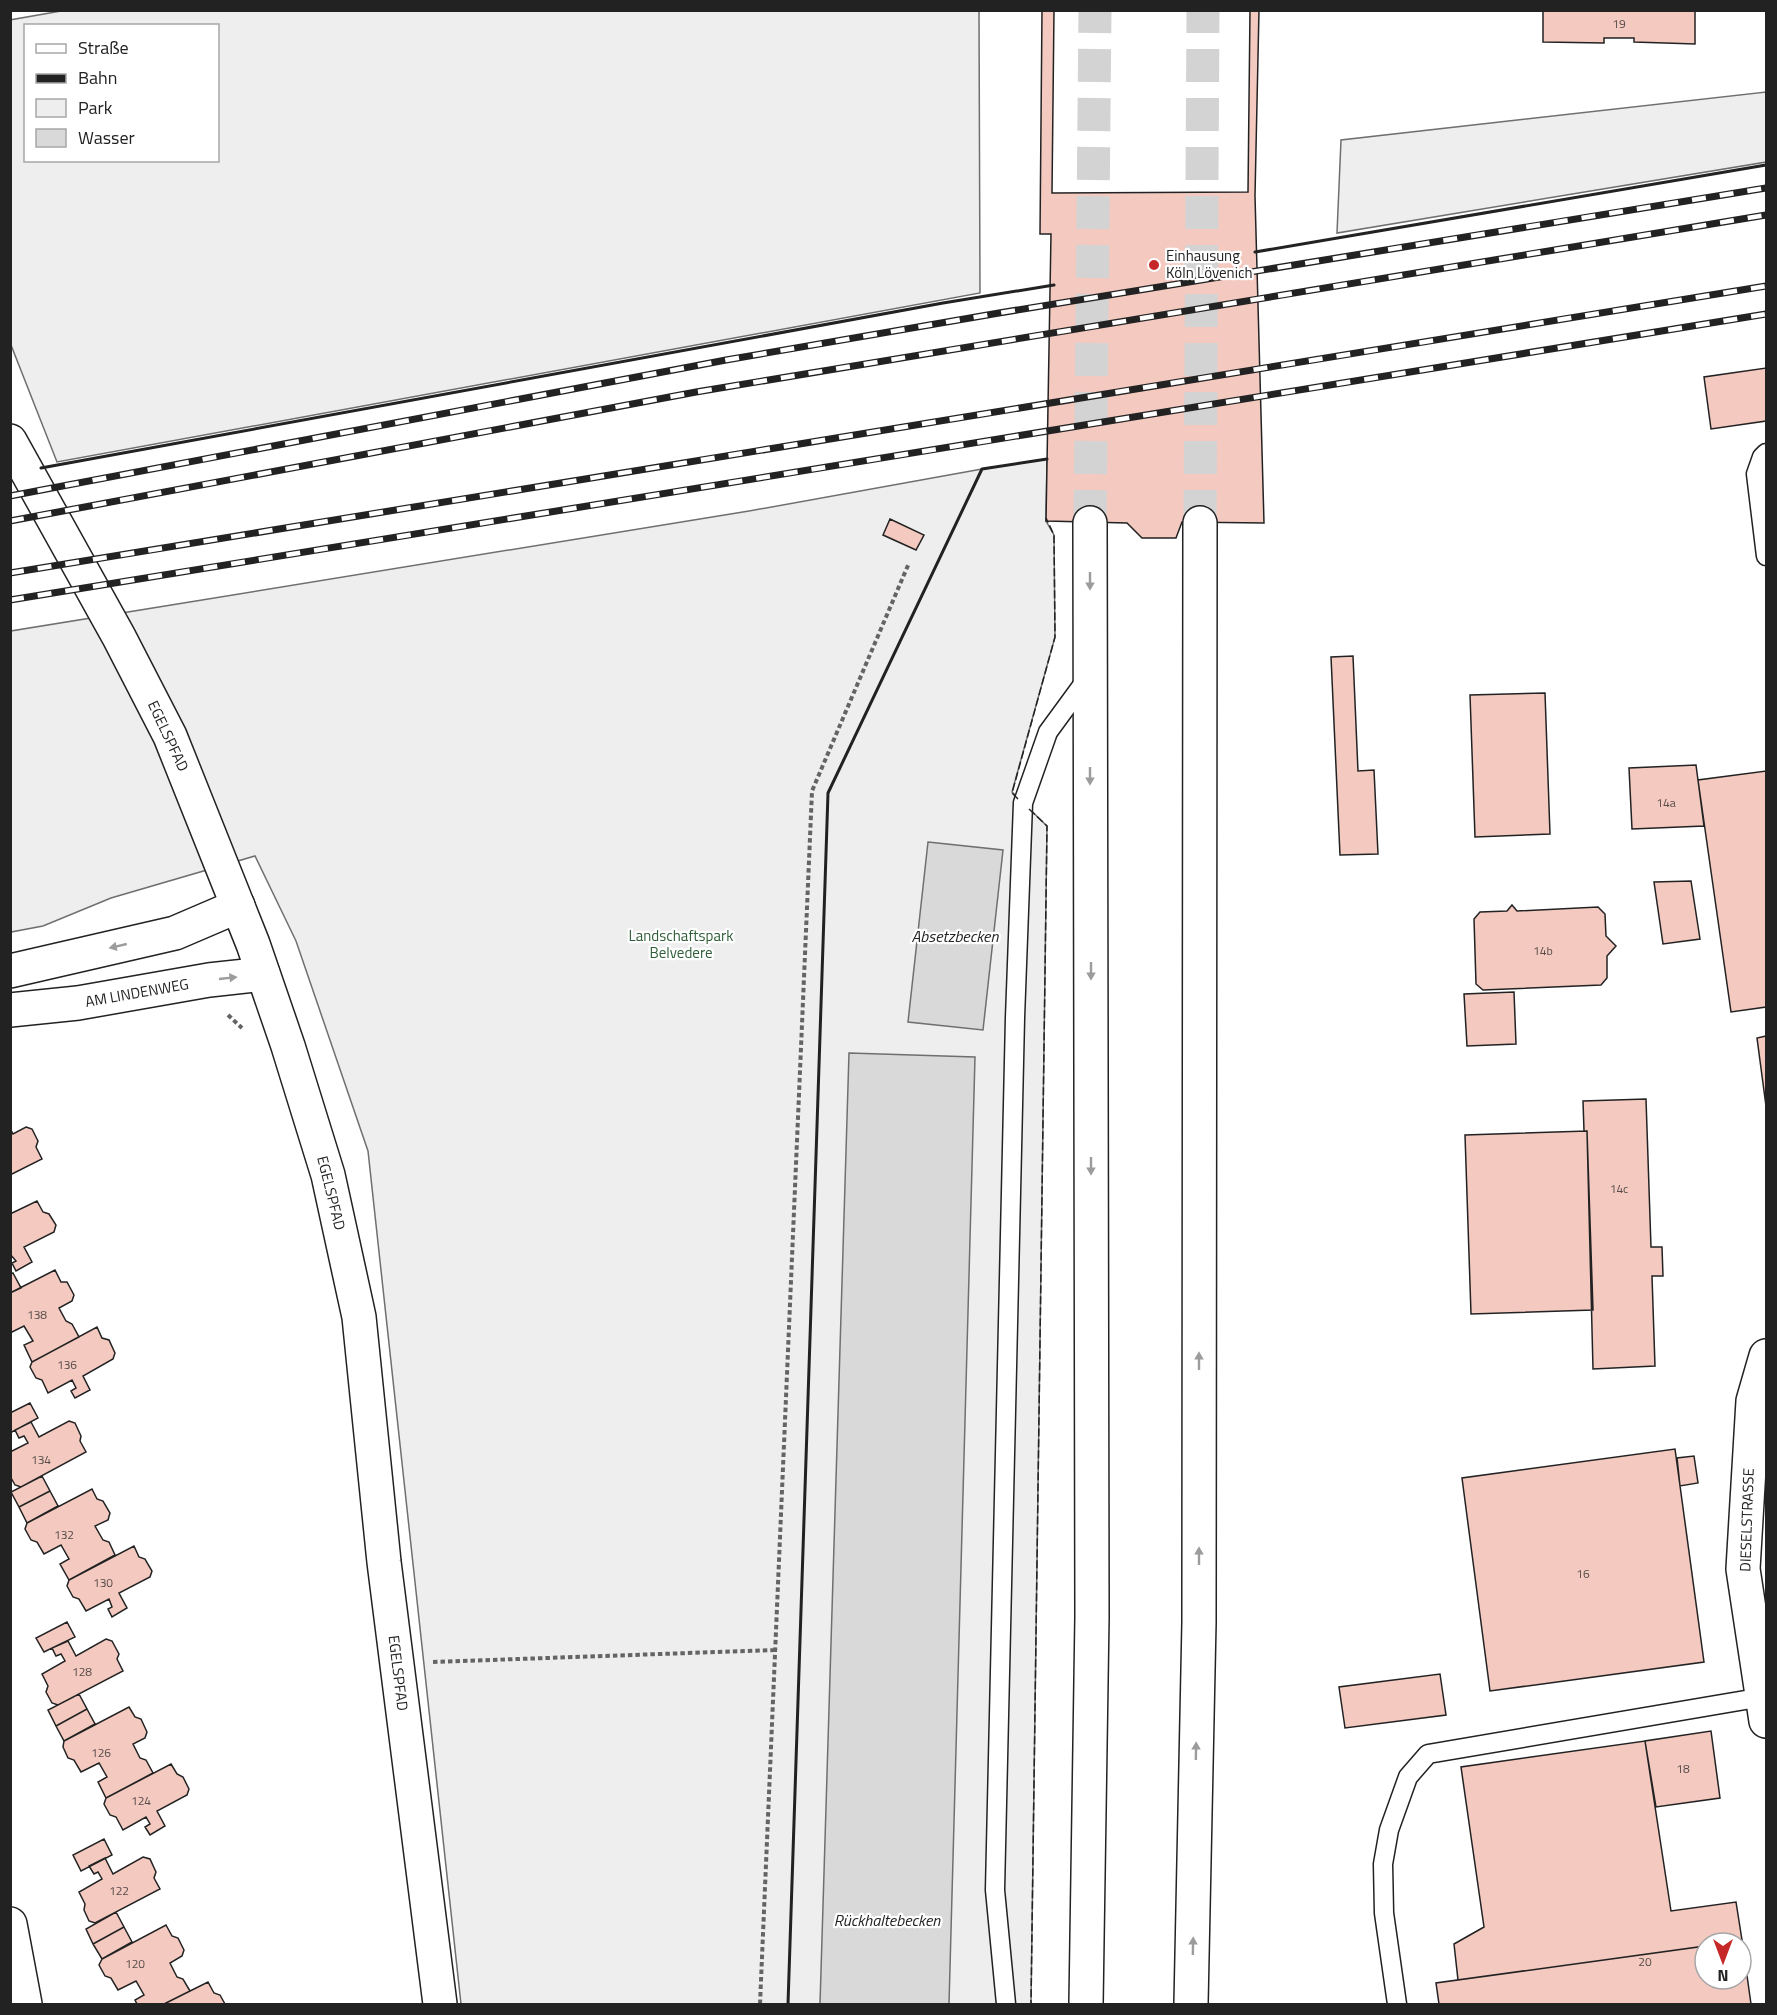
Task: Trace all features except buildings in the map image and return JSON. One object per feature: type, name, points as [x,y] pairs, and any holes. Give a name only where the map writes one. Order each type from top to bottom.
[{"type":"main road","name":"EGELSPFAD","points":[[10,441],[119,637],[170,736],[264,974],[328,1175],[359,1317],[384,1562],[440,2004]]},
{"type":"main road","points":[[1086,2004],[1092,1616],[1090,523]]},
{"type":"main road","points":[[1191,2004],[1199,1599],[1200,523]]},
{"type":"main road","points":[[10,971],[175,933],[238,906]]},
{"type":"main road","name":"AM LINDENWEG","points":[[10,1010],[78,1003],[209,980],[264,974]]},
{"type":"main road","name":"DIESELSTRASSE","points":[[1765,1709],[1743,1569],[1753,1401],[1767,1356]]},
{"type":"main road","points":[[10,1924],[25,2004]]},
{"type":"lane","points":[[1767,453],[1762,457],[1756,474],[1767,556]]},
{"type":"lane","points":[[1006,2004],[995,1890],[1015,1018],[1023,803],[1048,732],[1090,675]]},
{"type":"lane","points":[[1397,2004],[1384,1913],[1383,1864],[1389,1830],[1408,1777],[1428,1754],[1765,1709]]},
{"type":"path","points":[[760,2004],[812,790],[909,563]]},
{"type":"path","points":[[397,1663],[774,1650]]},
{"type":"green space","points":[[61,11],[979,11],[980,293],[57,462],[11,345],[10,20]]},
{"type":"green space","points":[[1766,92],[1766,162],[1337,233],[1341,140]]},
{"type":"green space","name":"Landschaftspark Belvedere","points":[[1047,459],[1046,521],[1054,535],[1055,637],[1012,792],[1047,826],[1031,2004],[461,2004],[368,1151],[296,941],[255,856],[111,898],[43,926],[11,932],[11,631],[749,511]]},
{"type":"water","name":"Absetzbecken","points":[[928,842],[1003,850],[983,1030],[908,1022]]},
{"type":"water","name":"Rückhaltebecken","points":[[849,1053],[975,1057],[949,2004],[820,2004]]},
{"type":"tunnel","points":[[1090,523],[1095,10]]},
{"type":"tunnel","points":[[1200,523],[1203,10]]},
{"type":"railway","points":[[10,496],[726,360],[999,313],[1766,188]]},
{"type":"railway","points":[[10,521],[696,392],[1766,215]]},
{"type":"railway","points":[[10,573],[1766,286]]},
{"type":"railway","points":[[10,600],[1766,314]]},
{"type":"fence","points":[[1018,799],[1012,793],[1055,637],[1054,535],[1046,518]]},
{"type":"fence","points":[[1029,809],[1047,826],[1031,2004]]},
{"type":"wall","points":[[1255,252],[1766,165]]},
{"type":"wall","points":[[41,468],[943,303],[1054,285]]},
{"type":"wall","points":[[788,2004],[828,793],[982,469],[1047,459]]},
{"type":"place","name":"Einhausung Köln Lövenich","points":[[1154,265]]}]
